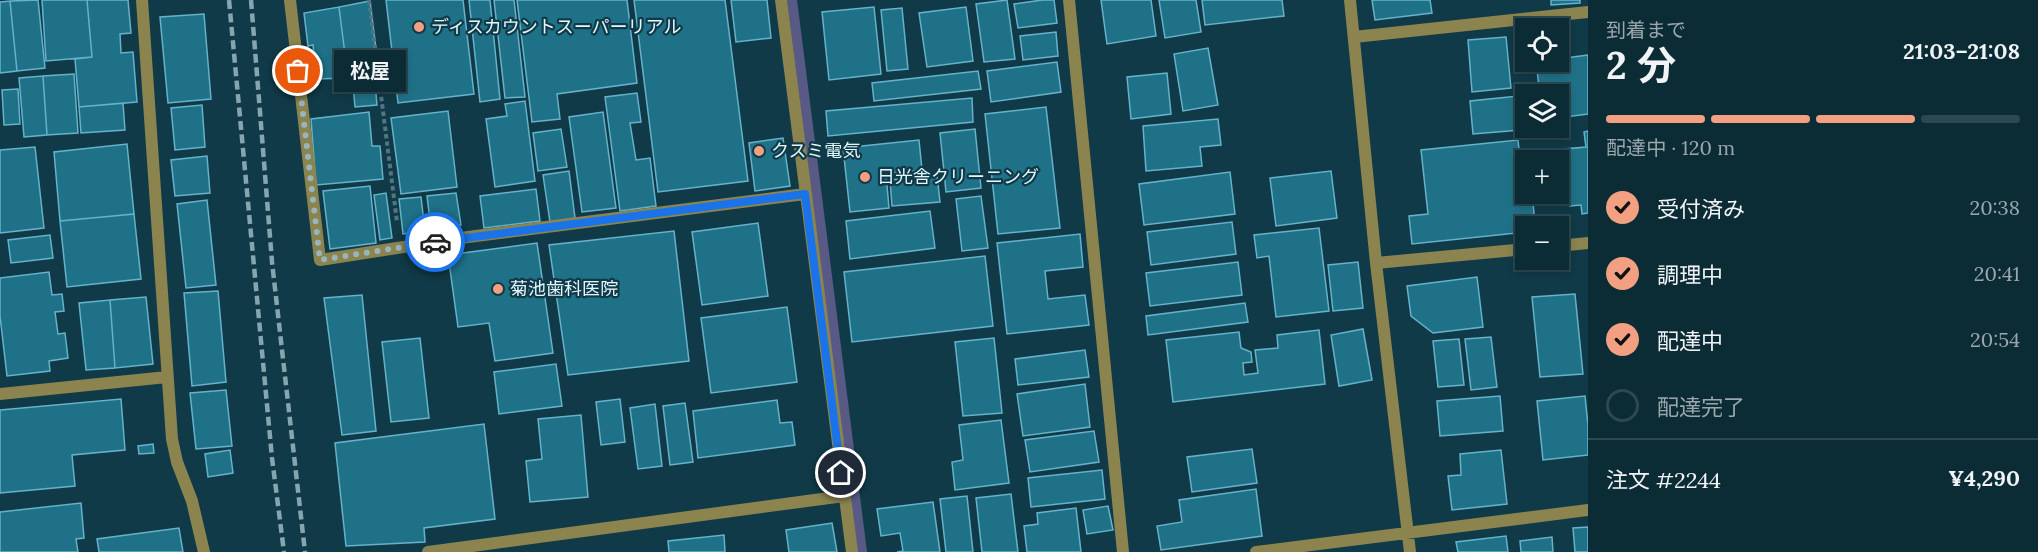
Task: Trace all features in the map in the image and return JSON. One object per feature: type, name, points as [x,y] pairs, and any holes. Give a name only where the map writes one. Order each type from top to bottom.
[{"type":"street","points":[[142,0],[172,439],[177,462],[192,501],[204,552]]},
{"type":"street","points":[[290,0],[320,260],[400,247],[805,194]]},
{"type":"street","points":[[781,0],[852,552]]},
{"type":"street","points":[[1069,0],[1123,552]]},
{"type":"street","points":[[1350,0],[1376,263],[1410,552]]},
{"type":"street","points":[[1354,37],[1588,12]]},
{"type":"street","points":[[1569,245],[1588,243]]},
{"type":"street","points":[[1376,263],[1515,250]]},
{"type":"street","points":[[0,394],[167,377]]},
{"type":"street","points":[[428,552],[844,496]]},
{"type":"street","points":[[1256,552],[1588,510]]},
{"type":"path","points":[[369,0],[400,247]]},
{"type":"building","points":[[38,0],[45,68],[17,71],[10,1]]},
{"type":"building","points":[[42,0],[87,0],[92,57],[46,61]]},
{"type":"building","points":[[87,0],[128,0],[131,33],[120,34],[121,53],[133,52],[137,102],[79,107],[75,59],[92,57]]},
{"type":"building","points":[[386,0],[463,0],[474,94],[398,103]]},
{"type":"building","points":[[469,0],[490,0],[500,99],[480,102]]},
{"type":"building","points":[[494,0],[514,0],[525,97],[505,98]]},
{"type":"building","points":[[517,0],[627,0],[637,83],[557,94],[560,119],[532,122]]},
{"type":"building","points":[[634,0],[725,0],[748,181],[658,192]]},
{"type":"building","points":[[731,0],[767,0],[771,38],[736,42]]},
{"type":"building","points":[[1007,0],[1015,59],[984,62],[976,4]]},
{"type":"building","points":[[1054,0],[1057,23],[1018,28],[1014,4]]},
{"type":"building","points":[[1101,0],[1151,0],[1156,36],[1107,44]]},
{"type":"building","points":[[1159,0],[1196,0],[1201,32],[1165,38]]},
{"type":"building","points":[[1202,0],[1282,0],[1284,16],[1205,25]]},
{"type":"building","points":[[1372,0],[1430,0],[1432,13],[1375,20]]},
{"type":"building","points":[[1551,0],[1580,0],[1580,3],[1551,5]]},
{"type":"building","points":[[10,1],[17,71],[0,73],[0,2]]},
{"type":"building","points":[[370,1],[379,73],[348,78],[339,7]]},
{"type":"building","points":[[339,7],[348,78],[316,79],[313,45],[308,46],[304,13]]},
{"type":"building","points":[[874,7],[881,74],[829,80],[822,12]]},
{"type":"building","points":[[966,7],[973,61],[927,67],[919,13]]},
{"type":"building","points":[[902,8],[908,69],[887,71],[881,10]]},
{"type":"building","points":[[204,14],[211,99],[168,103],[160,17]]},
{"type":"building","points":[[1056,32],[1058,56],[1023,60],[1020,36]]},
{"type":"building","points":[[1506,37],[1511,88],[1472,92],[1468,40]]},
{"type":"building","points":[[1208,48],[1218,105],[1183,111],[1174,54]]},
{"type":"building","points":[[1588,55],[1588,114],[1569,117],[1569,84],[1539,84],[1537,72],[1569,72],[1569,58]]},
{"type":"building","points":[[1057,62],[1061,92],[991,102],[987,71]]},
{"type":"building","points":[[978,71],[981,89],[874,101],[872,83]]},
{"type":"building","points":[[1167,73],[1171,114],[1131,119],[1127,77]]},
{"type":"building","points":[[74,74],[78,133],[47,135],[43,76]]},
{"type":"building","points":[[43,76],[47,135],[24,137],[19,78]]},
{"type":"building","points":[[375,83],[377,105],[355,107],[353,85]]},
{"type":"building","points":[[18,89],[20,124],[4,125],[2,90]]},
{"type":"building","points":[[637,93],[641,122],[630,123],[636,160],[650,158],[656,206],[620,211],[605,97]]},
{"type":"building","points":[[1515,96],[1515,130],[1473,134],[1470,101]]},
{"type":"building","points":[[972,98],[973,122],[828,136],[826,111]]},
{"type":"building","points":[[525,101],[535,181],[495,187],[486,119],[507,116],[505,104]]},
{"type":"building","points":[[123,103],[125,130],[81,133],[79,107]]},
{"type":"building","points":[[202,105],[205,147],[175,150],[171,108]]},
{"type":"building","points":[[1046,107],[1060,228],[998,234],[985,114]]},
{"type":"building","points":[[448,111],[457,187],[401,194],[391,118]]},
{"type":"building","points":[[369,112],[372,146],[380,146],[383,179],[316,185],[311,119]]},
{"type":"building","points":[[603,112],[616,208],[582,212],[569,117]]},
{"type":"building","points":[[1218,119],[1221,145],[1200,147],[1202,166],[1146,171],[1143,126]]},
{"type":"building","points":[[561,129],[567,167],[538,171],[533,133]]},
{"type":"building","points":[[975,129],[981,188],[946,192],[940,133]]},
{"type":"building","points":[[1588,131],[1588,213],[1582,214],[1581,205],[1570,206],[1569,150],[1564,149],[1586,147],[1584,132]]},
{"type":"building","points":[[783,138],[790,186],[755,191],[749,143]]},
{"type":"building","points":[[919,140],[922,170],[886,174],[889,208],[850,212],[843,148]]},
{"type":"building","points":[[1518,140],[1519,150],[1515,150],[1515,204],[1533,204],[1534,216],[1515,216],[1515,233],[1412,244],[1409,216],[1428,214],[1421,150]]},
{"type":"building","points":[[127,144],[134,214],[60,221],[54,152]]},
{"type":"building","points":[[35,147],[44,228],[0,233],[0,150]]},
{"type":"building","points":[[207,156],[210,193],[175,196],[171,160]]},
{"type":"building","points":[[569,171],[575,218],[550,222],[543,175]]},
{"type":"building","points":[[1331,171],[1337,218],[1276,226],[1270,178]]},
{"type":"building","points":[[1230,172],[1235,214],[1144,225],[1139,184]]},
{"type":"building","points":[[937,175],[940,202],[892,206],[890,180]]},
{"type":"building","points":[[370,186],[376,243],[330,249],[323,191]]},
{"type":"building","points":[[536,189],[540,221],[484,228],[480,196]]},
{"type":"building","points":[[386,193],[392,238],[380,240],[374,195]]},
{"type":"building","points":[[456,193],[461,225],[431,229],[427,196]]},
{"type":"building","points":[[981,196],[988,248],[962,251],[956,199]]},
{"type":"building","points":[[421,197],[425,231],[403,234],[399,199]]},
{"type":"building","points":[[207,200],[216,285],[186,288],[177,204]]},
{"type":"building","points":[[930,211],[935,248],[850,259],[846,221]]},
{"type":"building","points":[[134,214],[141,279],[67,287],[60,221]]},
{"type":"building","points":[[1232,222],[1236,254],[1151,265],[1147,232]]},
{"type":"building","points":[[758,223],[768,296],[702,305],[692,232]]},
{"type":"building","points":[[1319,228],[1329,311],[1276,317],[1269,256],[1257,258],[1254,235]]},
{"type":"building","points":[[674,231],[689,361],[568,375],[549,245]]},
{"type":"building","points":[[1080,234],[1083,267],[1045,271],[1048,299],[1085,295],[1089,325],[1007,334],[997,243]]},
{"type":"building","points":[[50,235],[53,258],[11,263],[8,240]]},
{"type":"building","name":"菊池歯科医院","points":[[537,243],[553,353],[495,361],[489,323],[458,327],[448,255]]},
{"type":"building","points":[[985,256],[993,326],[852,342],[844,272]]},
{"type":"building","points":[[1238,262],[1242,295],[1150,306],[1146,273]]},
{"type":"building","points":[[1358,262],[1363,308],[1333,311],[1328,265]]},
{"type":"building","points":[[49,272],[52,295],[62,294],[64,311],[55,312],[58,334],[65,333],[68,358],[49,361],[50,371],[7,376],[0,316],[0,278]]},
{"type":"building","points":[[1477,277],[1483,327],[1433,333],[1411,316],[1407,286]]},
{"type":"building","points":[[218,291],[226,382],[192,386],[184,293]]},
{"type":"building","points":[[1575,294],[1583,374],[1540,377],[1532,297]]},
{"type":"building","points":[[362,295],[376,431],[342,435],[324,298]]},
{"type":"building","points":[[146,297],[153,364],[115,368],[110,300]]},
{"type":"building","points":[[110,300],[115,368],[86,370],[79,303]]},
{"type":"building","points":[[1245,303],[1248,322],[1148,335],[1146,316]]},
{"type":"building","points":[[787,307],[797,382],[711,393],[701,318]]},
{"type":"building","points":[[1363,329],[1372,380],[1339,386],[1331,335]]},
{"type":"building","points":[[1319,330],[1325,384],[1173,402],[1166,340],[1239,332],[1241,348],[1251,352],[1252,362],[1243,363],[1244,375],[1258,373],[1255,350],[1278,348],[1277,335]]},
{"type":"building","points":[[1491,337],[1497,387],[1471,390],[1465,339]]},
{"type":"building","points":[[420,338],[429,418],[391,422],[382,342]]},
{"type":"building","points":[[994,338],[1002,413],[963,416],[955,342]]},
{"type":"building","points":[[1459,339],[1464,385],[1438,387],[1433,341]]},
{"type":"building","points":[[1085,350],[1089,377],[1018,385],[1015,359]]},
{"type":"building","points":[[556,364],[562,406],[499,414],[494,372]]},
{"type":"building","points":[[1085,384],[1090,427],[1023,436],[1017,394]]},
{"type":"building","points":[[226,390],[232,446],[196,449],[190,393]]},
{"type":"building","points":[[1500,396],[1503,431],[1440,436],[1437,401]]},
{"type":"building","points":[[1585,396],[1588,455],[1543,460],[1537,401]]},
{"type":"building","points":[[121,399],[125,450],[72,455],[75,486],[0,493],[0,410]]},
{"type":"building","points":[[620,399],[625,442],[601,445],[596,402]]},
{"type":"building","points":[[777,400],[780,423],[792,422],[795,445],[698,458],[693,411]]},
{"type":"building","points":[[685,403],[693,462],[670,465],[663,406]]},
{"type":"building","points":[[655,404],[662,466],[638,469],[630,408]]},
{"type":"building","points":[[581,415],[588,497],[530,502],[526,461],[542,459],[538,419]]},
{"type":"building","points":[[1001,420],[1009,483],[955,490],[952,462],[963,460],[959,425]]},
{"type":"building","points":[[484,424],[495,519],[424,528],[425,542],[346,546],[335,443]]},
{"type":"building","points":[[1094,431],[1099,462],[1030,472],[1025,440]]},
{"type":"building","points":[[153,444],[154,453],[139,454],[138,446]]},
{"type":"building","points":[[1252,449],[1257,483],[1192,492],[1187,457]]},
{"type":"building","points":[[230,450],[233,473],[208,477],[205,454]]},
{"type":"building","points":[[1501,450],[1507,504],[1452,510],[1448,476],[1461,475],[1460,454]]},
{"type":"building","points":[[1102,470],[1105,499],[1031,507],[1028,478]]},
{"type":"building","points":[[1256,489],[1262,536],[1161,550],[1157,526],[1182,522],[1179,500]]},
{"type":"building","points":[[1011,494],[1018,552],[982,552],[976,498]]},
{"type":"building","points":[[967,496],[973,552],[946,552],[940,499]]},
{"type":"building","points":[[933,502],[940,552],[897,552],[903,551],[900,533],[881,536],[877,509]]},
{"type":"building","points":[[81,503],[84,538],[76,539],[78,552],[0,552],[0,512]]},
{"type":"building","points":[[1108,506],[1113,530],[1087,534],[1083,510]]},
{"type":"building","points":[[1076,508],[1081,552],[1027,552],[1024,526],[1038,524],[1037,513]]},
{"type":"building","points":[[832,523],[837,552],[789,552],[786,530]]},
{"type":"building","points":[[1588,527],[1588,552],[1575,552],[1573,528]]},
{"type":"building","points":[[179,528],[183,552],[99,552],[97,539]]},
{"type":"building","points":[[724,535],[725,552],[669,552],[668,541]]},
{"type":"building","points":[[1506,536],[1508,552],[1458,552],[1456,542]]},
{"type":"building","points":[[1552,537],[1553,552],[1521,552],[1520,541]]},
{"type":"waterway","points":[[792,0],[862,552]]},
{"type":"railway","points":[[229,0],[272,458],[284,552]]},
{"type":"railway","points":[[251,0],[272,262],[305,552]]},
{"type":"way so far","points":[[298,71],[320,260],[435,242]]},
{"type":"place","name":"ディスカウントスーパーリアル","points":[[419,27]]},
{"type":"place","name":"松屋","points":[[298,71]]},
{"type":"place","name":"クスミ電気","points":[[759,151]]},
{"type":"place","name":"日光舎クリーニング","points":[[865,177]]},
{"type":"place","name":"菊池歯科医院","points":[[498,289]]},
{"type":"route","points":[[435,242],[805,194],[841,473]]}]
